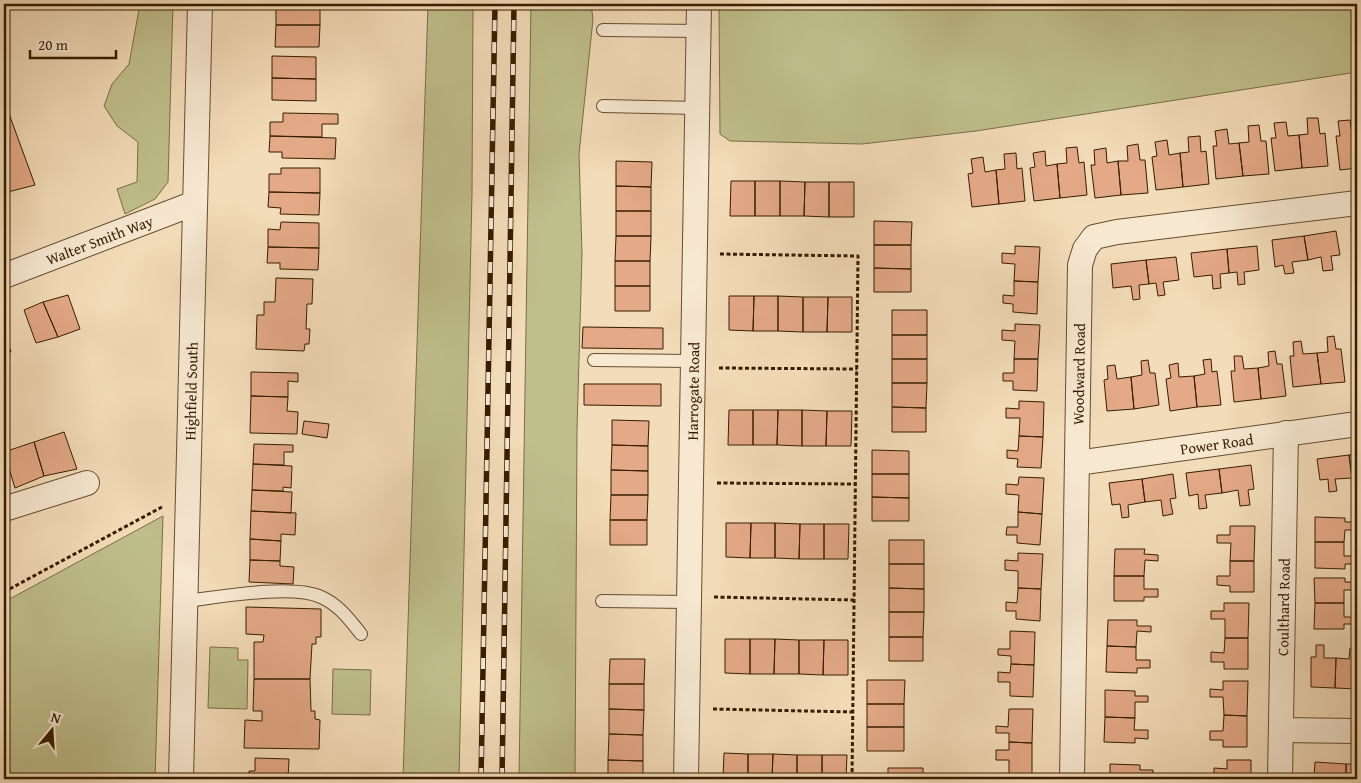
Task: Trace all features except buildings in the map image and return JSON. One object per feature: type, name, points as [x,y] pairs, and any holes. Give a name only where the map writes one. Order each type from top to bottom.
[{"type":"street","name":"Highfield South","points":[[181,779],[200,4]]},
{"type":"street","name":"Harrogate Road","points":[[686,779],[699,4]]},
{"type":"street","name":"Walter Smith Way","points":[[4,276],[196,203]]},
{"type":"street","name":"Woodward Road","points":[[1072,779],[1080,265],[1085,250],[1094,237],[1117,232],[1357,203]]},
{"type":"street","name":"Power Road","points":[[1077,463],[1357,424]]},
{"type":"street","name":"Coulthard Road","points":[[1280,779],[1286,433]]},
{"type":"street","points":[[4,509],[87,483]]},
{"type":"street","points":[[1281,730],[1357,731]]},
{"type":"lane","points":[[603,30],[698,31]]},
{"type":"lane","points":[[603,106],[697,108]]},
{"type":"lane","points":[[594,360],[693,364]]},
{"type":"lane","points":[[186,601],[246,593],[290,592],[320,597],[343,611],[361,634]]},
{"type":"lane","points":[[602,601],[690,599]]},
{"type":"path","points":[[695,253],[858,256],[852,779]]},
{"type":"path","points":[[693,364],[857,370]]},
{"type":"path","points":[[692,482],[855,484]]},
{"type":"path","points":[[4,592],[189,492]]},
{"type":"path","points":[[690,599],[854,600]]},
{"type":"path","points":[[688,709],[852,712]]},
{"type":"green space","points":[[140,4],[173,4],[168,182],[155,199],[125,214],[117,189],[137,182],[138,142],[117,126],[104,106],[112,84],[129,64]]},
{"type":"green space","points":[[428,4],[473,4],[472,193],[459,779],[403,779]]},
{"type":"green space","points":[[531,4],[591,4],[593,19],[579,154],[582,254],[577,429],[575,779],[519,779]]},
{"type":"green space","points":[[719,4],[1357,4],[1357,72],[976,131],[862,144],[730,141],[720,134]]},
{"type":"green space","points":[[163,516],[155,779],[4,779],[4,602]]},
{"type":"green space","points":[[210,647],[238,648],[238,660],[248,660],[247,709],[208,708]]},
{"type":"green space","points":[[333,669],[371,670],[370,715],[332,714]]},
{"type":"railway","points":[[481,779],[495,4]]},
{"type":"railway","points":[[502,779],[514,4]]}]
